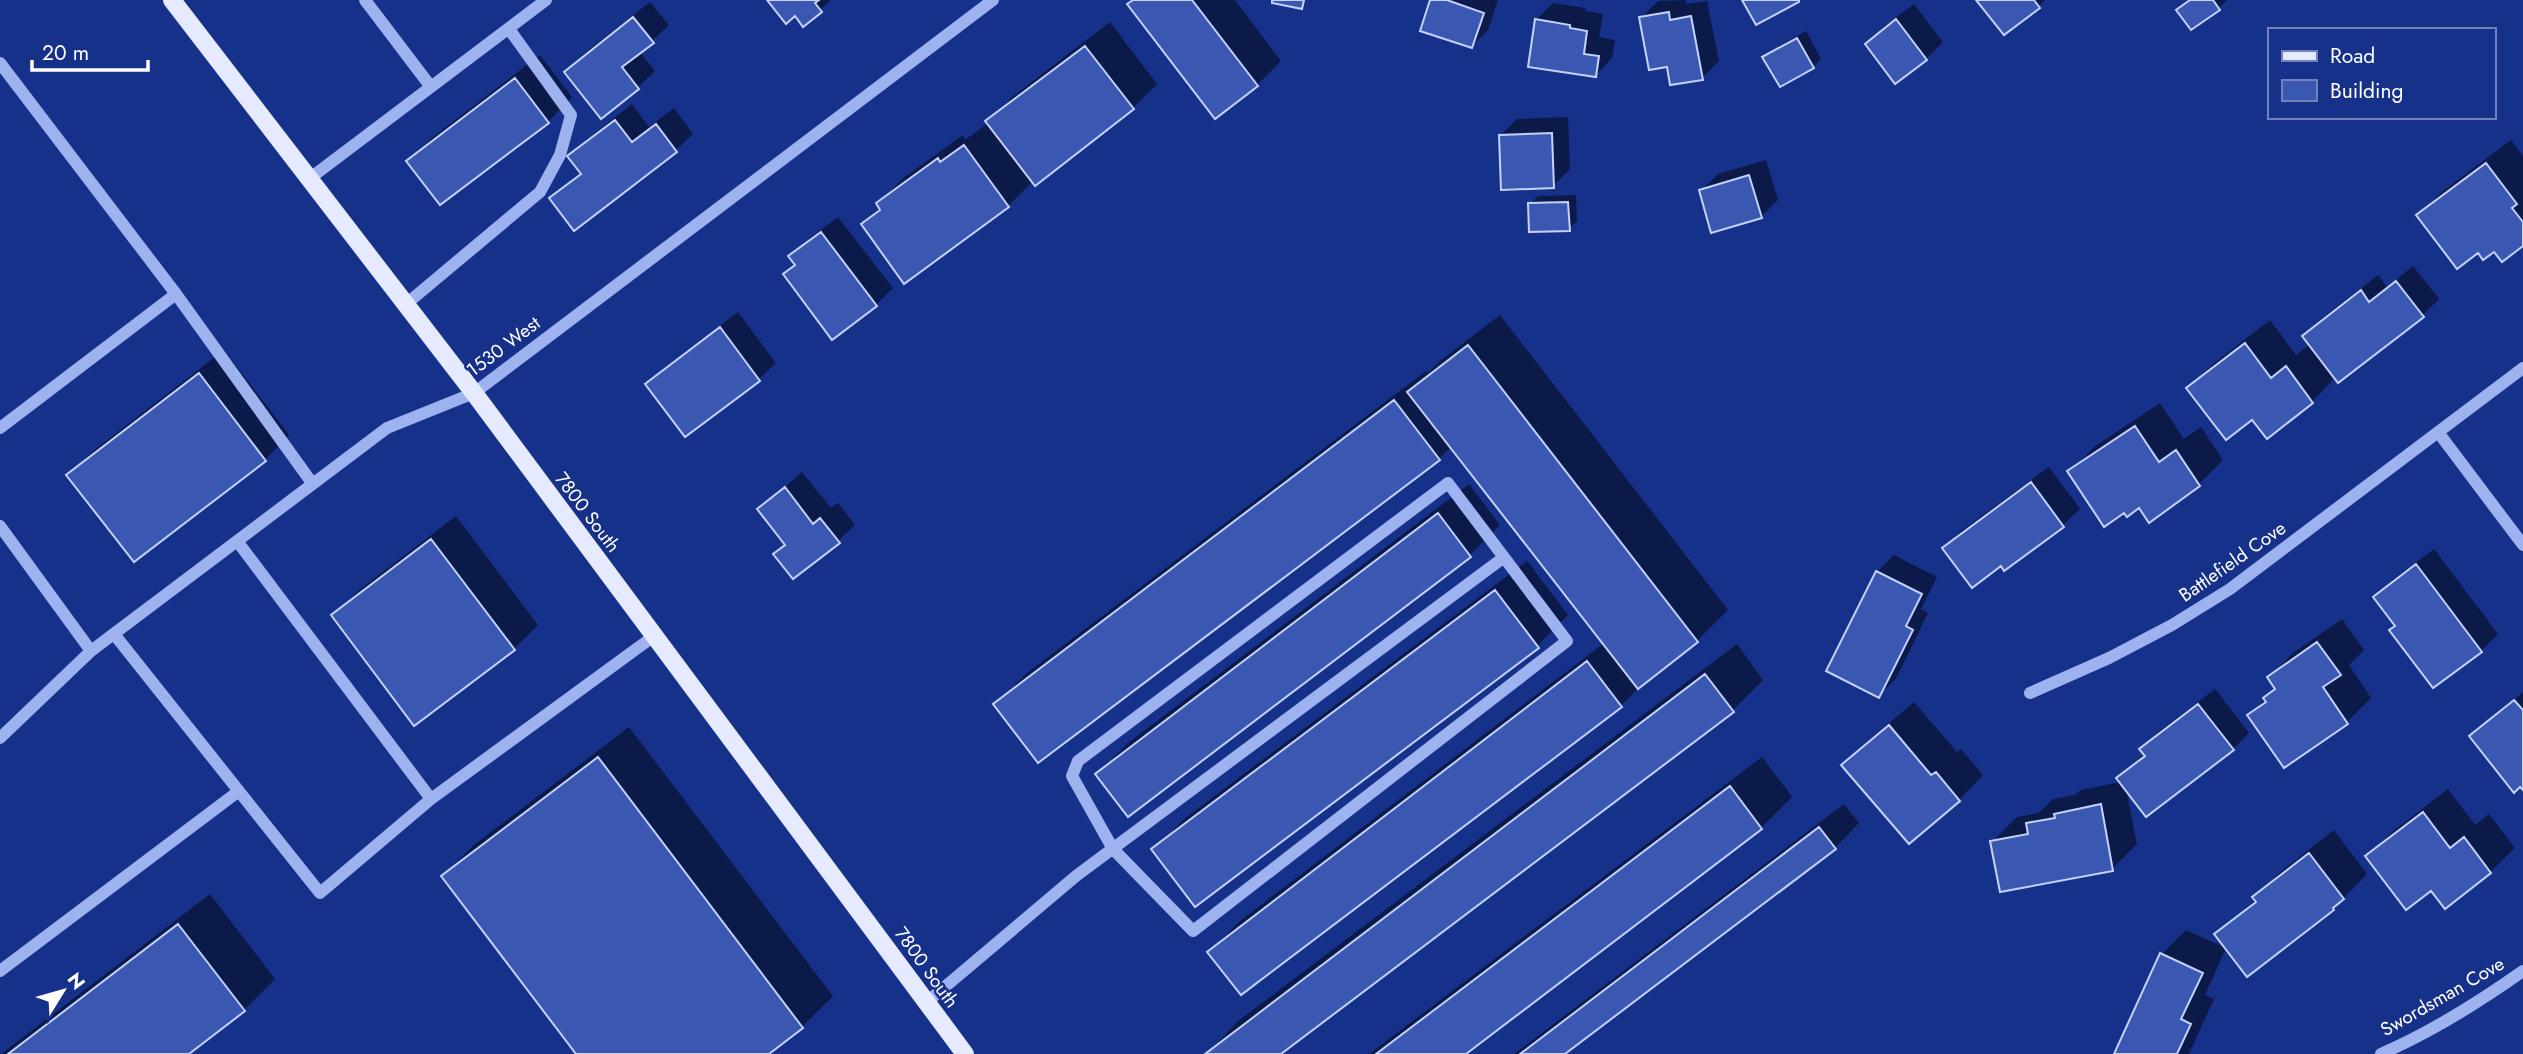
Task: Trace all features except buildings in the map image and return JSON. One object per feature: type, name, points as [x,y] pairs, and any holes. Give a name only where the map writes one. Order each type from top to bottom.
[{"type":"main road","name":"7800 South","points":[[176,1],[474,393],[965,1054]]},
{"type":"street","points":[[365,0],[431,88]]},
{"type":"street","points":[[309,179],[546,0]]},
{"type":"street","name":"1530 West","points":[[0,738],[92,651],[312,483],[387,428],[474,393],[993,0]]},
{"type":"street","points":[[405,304],[540,192],[560,155],[571,115],[509,29]]},
{"type":"street","points":[[0,63],[176,294],[312,483]]},
{"type":"street","points":[[0,428],[176,294]]},
{"type":"street","name":"Battlefield Cove","points":[[2030,693],[2109,658],[2172,625],[2230,589],[2523,368]]},
{"type":"street","points":[[2438,432],[2523,545]]},
{"type":"street","points":[[1448,484],[1567,642],[1193,931],[1113,849],[1072,776],[1078,761],[1448,484]]},
{"type":"street","points":[[0,526],[92,651]]},
{"type":"street","points":[[237,541],[432,799]]},
{"type":"street","points":[[927,1002],[1076,876],[1503,558]]},
{"type":"street","points":[[114,634],[320,893],[432,799],[654,636]]},
{"type":"street","points":[[0,971],[239,790]]},
{"type":"street","name":"Swordsman Cove","points":[[2381,1054],[2485,998],[2523,971]]}]
